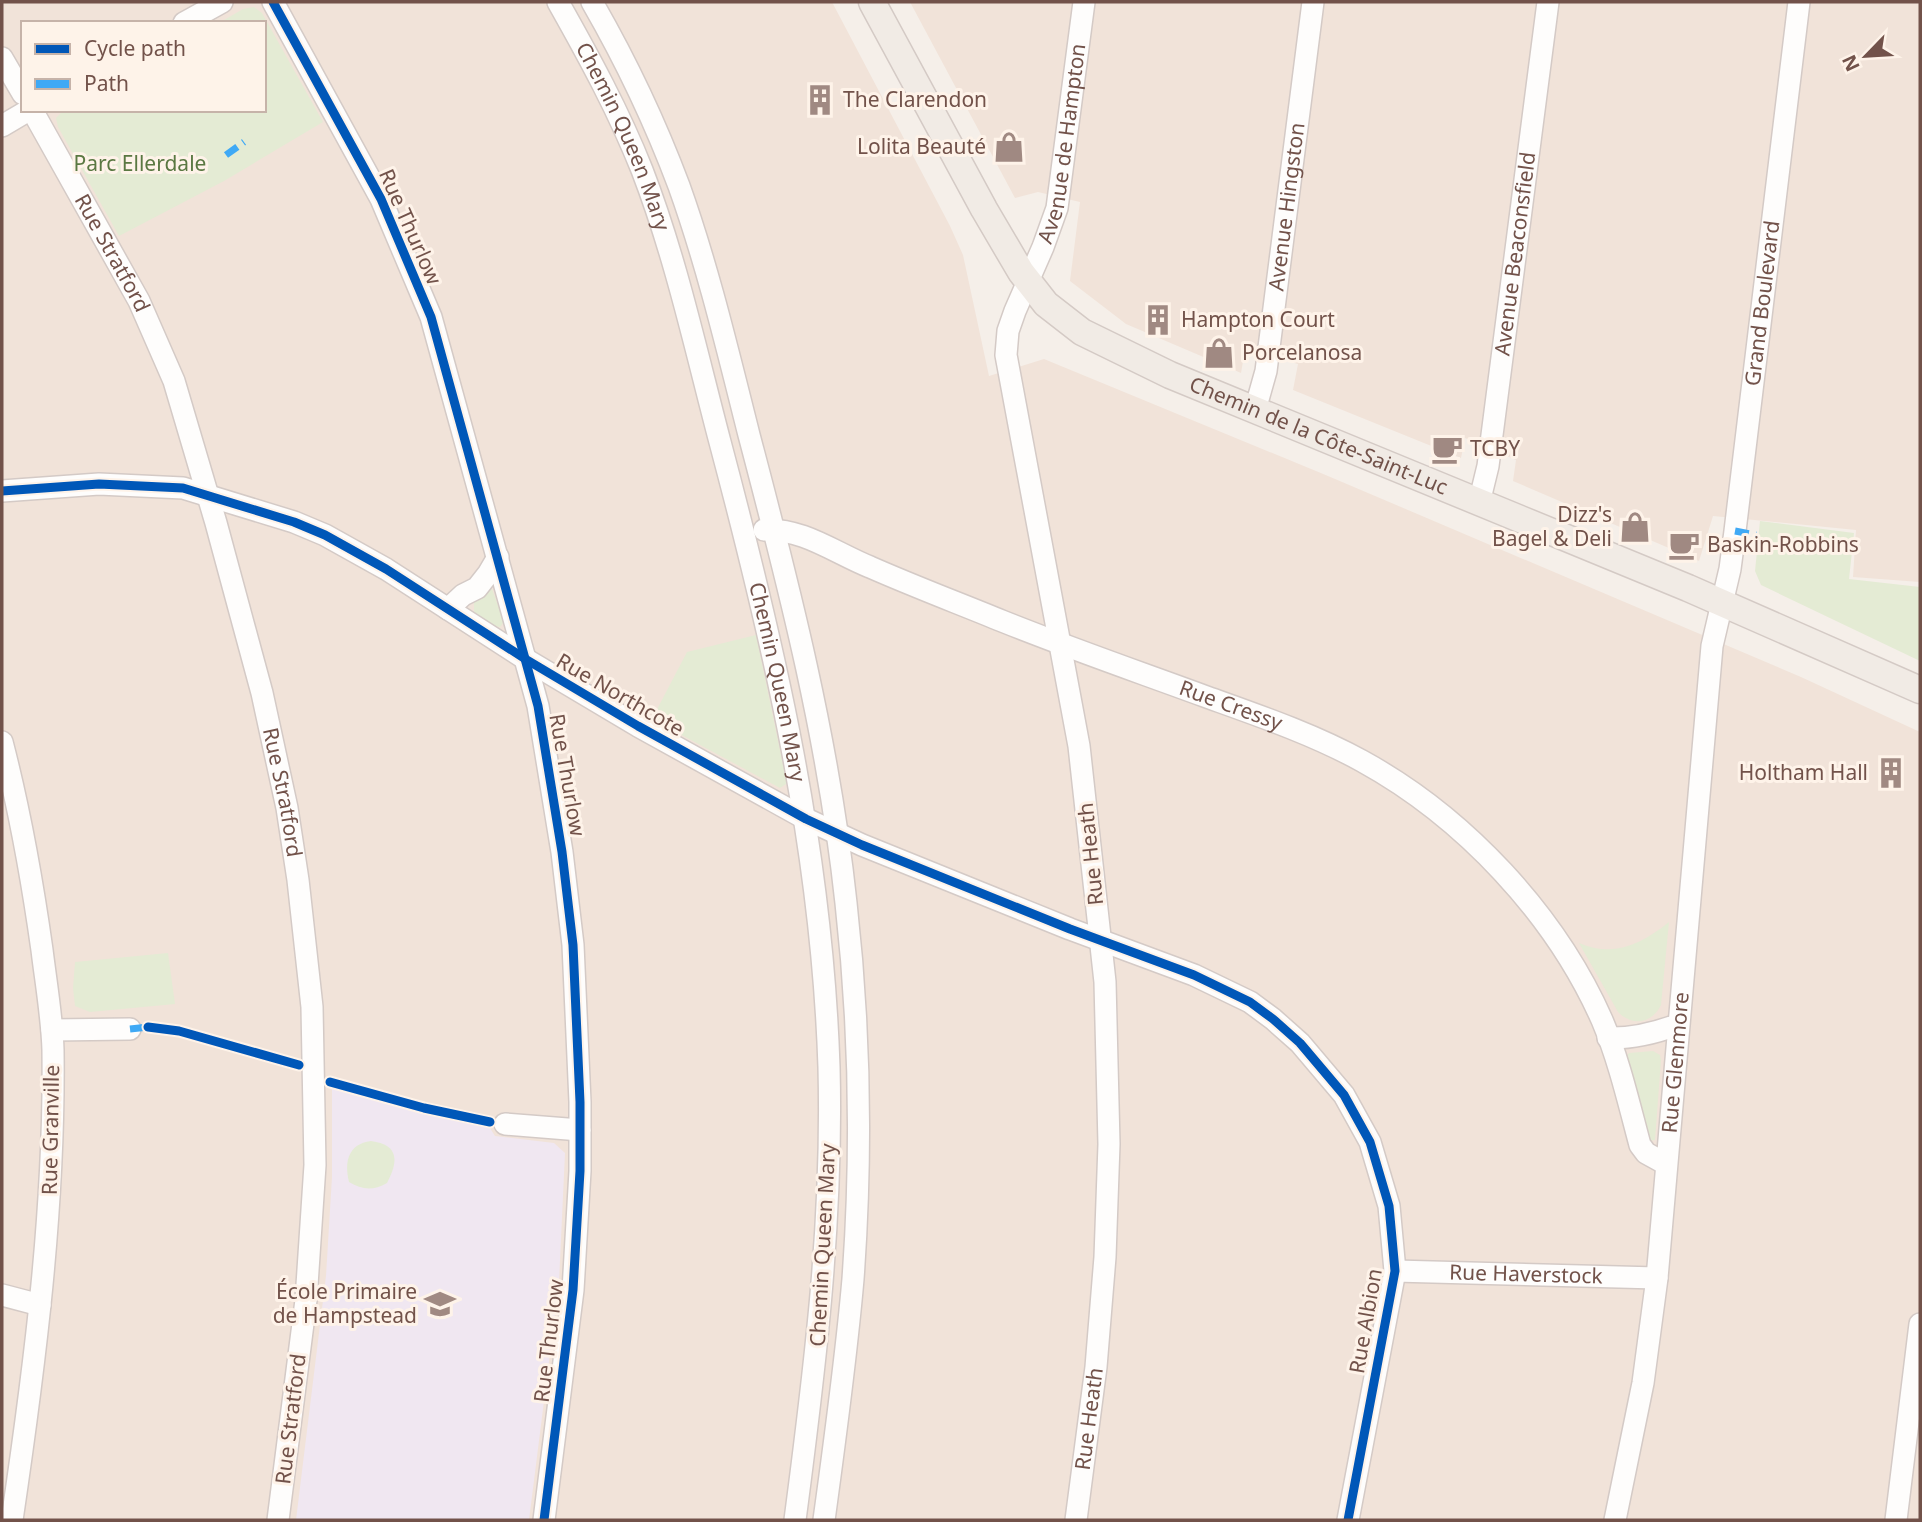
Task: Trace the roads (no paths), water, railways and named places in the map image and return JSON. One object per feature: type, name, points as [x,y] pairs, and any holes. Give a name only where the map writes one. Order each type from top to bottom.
[{"type":"main road","name":"Chemin de la Côte-Saint-Luc","points":[[872,2],[984,209],[1027,281],[1054,312],[1095,340],[1170,375],[1722,603],[1920,690]]},
{"type":"street","points":[[188,21],[222,2]]},
{"type":"street","name":"Rue Thurlow","points":[[273,2],[381,199],[416,279],[442,354],[538,706],[564,865],[573,945],[580,1130],[573,1290],[544,1520]]},
{"type":"street","name":"Chemin Queen Mary","points":[[558,2],[610,97],[653,201],[680,289],[772,644],[806,820],[818,911],[827,1040],[829,1133],[827,1228],[819,1335],[796,1520]]},
{"type":"street","name":"Chemin Queen Mary","points":[[592,2],[640,93],[686,208],[710,288],[775,529],[811,679],[838,834],[855,1016],[858,1128],[850,1307],[824,1520]]},
{"type":"street","name":"Avenue de Hampton","points":[[1027,281],[1052,226],[1057,208],[1084,2]]},
{"type":"street","name":"Avenue Hingston","points":[[1255,410],[1266,371],[1313,2]]},
{"type":"street","name":"Avenue Beaconsfield","points":[[1479,503],[1488,467],[1548,2]]},
{"type":"street","name":"Grand Boulevard","points":[[1722,603],[1734,544],[1799,2]]},
{"type":"street","points":[[2,58],[21,91]]},
{"type":"street","points":[[2,126],[27,112]]},
{"type":"street","name":"Rue Stratford","points":[[32,112],[139,301],[158,340],[186,415],[276,750],[299,880],[312,1007],[315,1107],[313,1223],[278,1520]]},
{"type":"street","name":"Rue Heath","points":[[1027,281],[1008,331],[1006,355],[1081,758],[1105,982],[1108,1089],[1106,1232],[1096,1367],[1076,1520]]},
{"type":"street","name":"Rue Northcote","points":[[2,491],[99,484],[183,488],[263,512],[325,536],[386,569],[527,660],[638,726],[806,820],[1100,941]]},
{"type":"street","name":"Rue Cressy","points":[[745,534],[775,529],[794,532],[867,566],[1060,644],[1260,716],[1361,760],[1408,791],[1472,843],[1540,917],[1589,993],[1608,1038],[1640,1146],[1646,1153],[1666,1164]]},
{"type":"street","points":[[448,609],[463,595],[477,588],[498,556]]},
{"type":"street","name":"Rue Glenmore","points":[[1615,1520],[1643,1383],[1657,1278],[1712,646],[1722,603]]},
{"type":"street","name":"Rue Granville","points":[[4,756],[30,867],[52,1030],[51,1171],[46,1255],[33,1378],[12,1520]]},
{"type":"street","name":"Rue Albion","points":[[1100,941],[1194,975],[1250,1002],[1300,1043],[1321,1066],[1360,1123],[1378,1164],[1389,1206],[1395,1271],[1348,1520]]},
{"type":"street","points":[[1608,1038],[1621,1039],[1656,1033],[1677,1025]]},
{"type":"street","points":[[52,1030],[131,1029]]},
{"type":"street","points":[[505,1124],[580,1130]]},
{"type":"street","points":[[827,1228],[855,1231]]},
{"type":"street","name":"Rue Haverstock","points":[[1395,1271],[1657,1278]]},
{"type":"street","points":[[2,1295],[40,1305]]},
{"type":"street","points":[[1896,1520],[1911,1469],[1920,1324]]},
{"type":"place","name":"The Clarendon","points":[[820,100]]},
{"type":"place","name":"Lolita Beauté","points":[[1009,147]]},
{"type":"place","name":"Hampton Court","points":[[1158,320]]},
{"type":"place","name":"Porcelanosa","points":[[1219,353]]},
{"type":"place","name":"TCBY","points":[[1447,449]]},
{"type":"place","name":"Dizz's Bagel & Deli","points":[[1635,527]]},
{"type":"place","name":"Baskin-Robbins","points":[[1684,545]]},
{"type":"place","name":"Holtham Hall","points":[[1891,773]]},
{"type":"place","name":"École Primaire de Hampstead","points":[[440,1304]]},
{"type":"park label","name":"Parc Ellerdale","points":[[140,164]]}]
